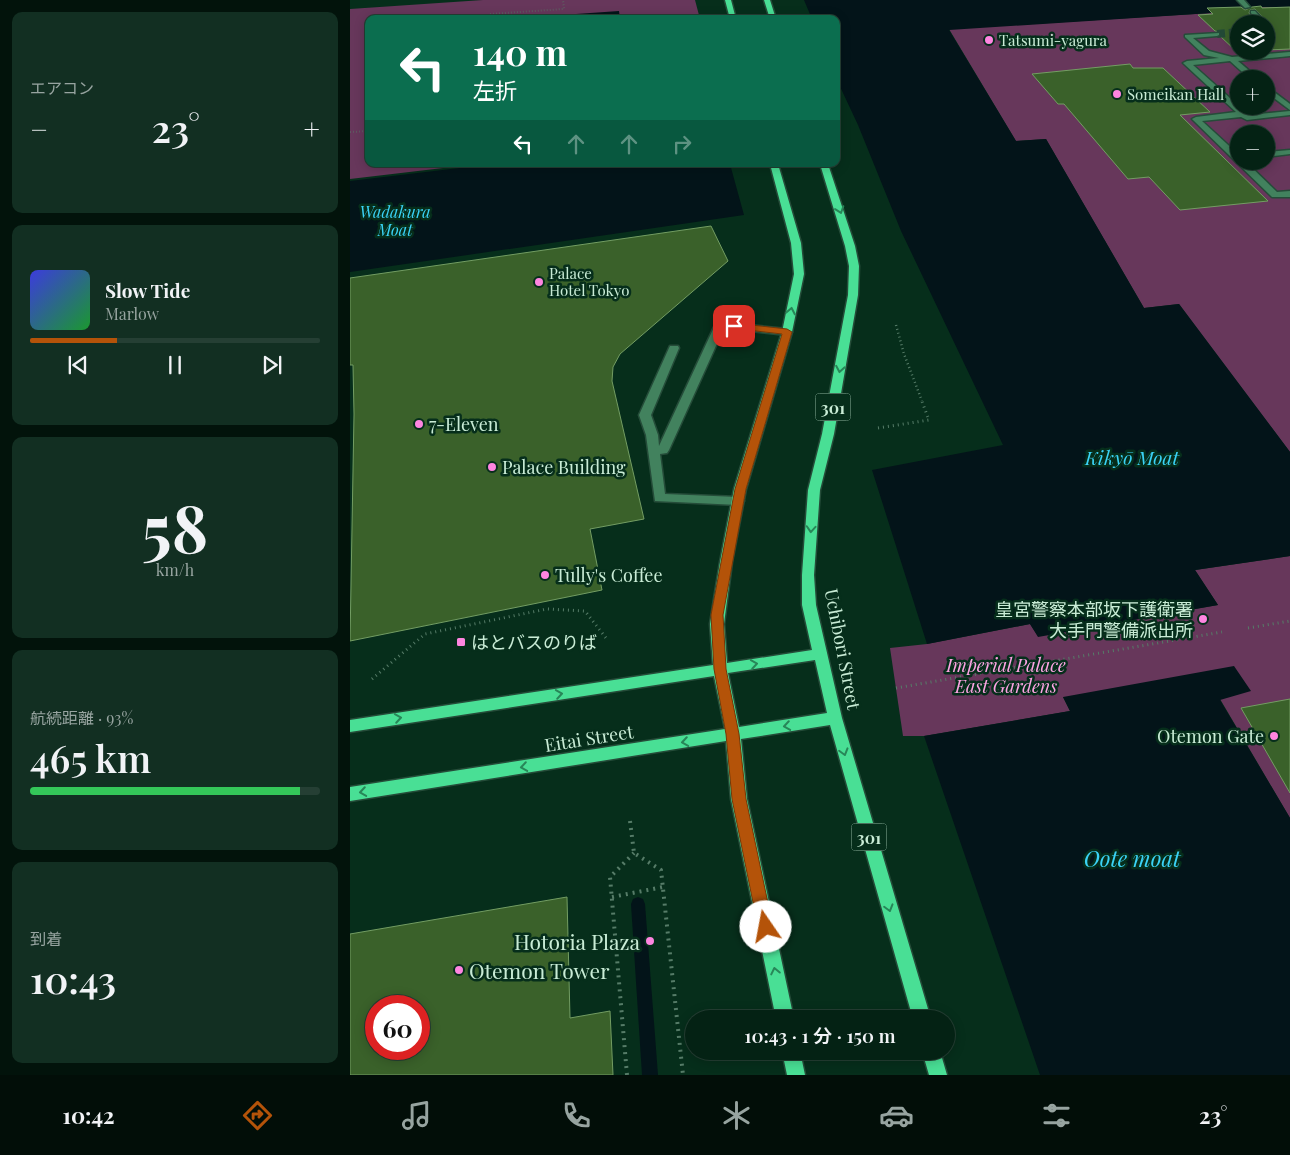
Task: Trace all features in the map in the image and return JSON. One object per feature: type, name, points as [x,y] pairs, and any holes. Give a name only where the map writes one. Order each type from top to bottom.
[{"type":"main road","points":[[728,0],[732,15]]},
{"type":"main road","points":[[767,0],[773,15]]},
{"type":"main road","points":[[775,167],[796,243],[799,274],[787,332],[738,501],[717,615],[720,669],[733,734],[739,799],[782,1010]]},
{"type":"main road","name":"Uchibori Street","points":[[825,167],[845,224],[854,266],[853,295],[828,434],[814,490],[808,575],[808,605],[835,718],[919,1010]]},
{"type":"main road","points":[[350,726],[819,654]]},
{"type":"main road","name":"Eitai Street","points":[[350,794],[835,718]]},
{"type":"main road","points":[[793,1060],[796,1075]]},
{"type":"main road","points":[[934,1060],[938,1075]]},
{"type":"lane","points":[[1240,0],[1256,15]]},
{"type":"lane","points":[[1217,34],[1187,36],[1207,53],[1230,59]]},
{"type":"lane","points":[[1275,55],[1290,54]]},
{"type":"lane","points":[[1230,59],[1187,63],[1230,102]]},
{"type":"lane","points":[[1233,60],[1245,70]]},
{"type":"lane","points":[[1275,96],[1290,108]]},
{"type":"lane","points":[[1280,100],[1290,99]]},
{"type":"lane","points":[[1275,115],[1290,113]]},
{"type":"lane","points":[[1230,151],[1196,119],[1234,115]]},
{"type":"lane","points":[[1244,115],[1247,118],[1273,115]]},
{"type":"lane","points":[[1275,154],[1290,152]]},
{"type":"lane","points":[[1249,170],[1275,195],[1290,194]]},
{"type":"lane","points":[[654,451],[663,450],[720,325],[787,332]]},
{"type":"lane","points":[[674,348],[645,415],[652,434],[659,498],[738,501]]},
{"type":"path","points":[[489,15],[564,9],[563,0]]},
{"type":"path","points":[[350,132],[365,131]]},
{"type":"path","points":[[878,428],[928,420],[904,354],[896,325]]},
{"type":"path","points":[[372,679],[426,634],[546,610],[586,610],[606,638]]},
{"type":"path","points":[[1248,628],[1290,621]]},
{"type":"path","points":[[896,688],[1222,632]]},
{"type":"path","points":[[630,821],[634,853]]},
{"type":"path","points":[[634,853],[661,870],[683,1075]]},
{"type":"path","points":[[627,1075],[610,877],[634,853]]},
{"type":"path","points":[[612,897],[663,887]]},
{"type":"green space","points":[[483,0],[695,0],[699,15],[365,15],[365,167],[452,167],[350,179],[350,9]]},
{"type":"green space","points":[[1261,6],[1290,7],[1290,452],[1179,304],[1144,308],[1046,139],[1016,141],[949,29],[1211,13],[1209,10]]},
{"type":"green space","name":"Imperial Palace East Gardens","points":[[1290,556],[1290,818],[1220,699],[1063,697],[1070,711],[924,736],[903,736],[890,648],[927,644],[1030,624],[1038,636],[1218,605],[1195,570]]},
{"type":"water","name":"Kikyō Moat","points":[[804,0],[1290,0],[1290,7],[1237,7],[1210,10],[1211,13],[949,30],[1016,141],[1046,139],[1144,308],[1179,304],[1290,452],[1290,556],[1195,570],[1218,605],[1038,637],[1030,624],[927,644],[872,470],[1003,445],[901,231],[858,125],[840,87],[840,15],[810,15]]},
{"type":"water","points":[[619,11],[620,15],[562,15]]},
{"type":"water","name":"Wadakura Moat","points":[[468,167],[731,167],[744,215],[350,272],[350,181]]},
{"type":"water","name":"Oote moat","points":[[1234,666],[1251,691],[1220,700],[1290,818],[1290,1075],[1040,1075],[924,736],[1070,711],[1063,697]]},
{"type":"building","points":[[1241,7],[1245,10],[1252,7],[1290,7],[1290,49],[1275,50],[1275,15],[1261,15],[1255,9],[1250,10],[1250,15],[1230,15],[1230,45],[1220,36],[1220,32],[1215,31],[1198,15],[1213,14],[1207,8]]},
{"type":"building","points":[[1130,64],[1133,68],[1163,68],[1210,112],[1180,115],[1230,164],[1230,170],[1236,170],[1268,201],[1180,210],[1149,177],[1128,179],[1064,104],[1058,104],[1032,74]]},
{"type":"building","name":"Palace Building","points":[[711,226],[728,261],[620,354],[613,367],[612,381],[644,519],[590,529],[602,590],[350,641],[354,414],[353,365],[350,365],[350,278]]},
{"type":"building","name":"Otemon Gate","points":[[1290,699],[1290,793],[1241,708]]},
{"type":"building","name":"Otemon Tower","points":[[567,897],[570,1018],[610,1011],[613,1075],[350,1075],[350,934]]},
{"type":"waterway","points":[[638,904],[650,1075]]},
{"type":"tunnel","points":[[1217,34],[1230,33]]},
{"type":"place","name":"Tatsumi-yagura","points":[[989,40]]},
{"type":"place","name":"Someikan Hall","points":[[1117,94]]},
{"type":"place","name":"Palace Hotel Tokyo","points":[[539,282]]},
{"type":"place","name":"7-Eleven","points":[[419,424]]},
{"type":"place","name":"Palace Building","points":[[492,467]]},
{"type":"place","name":"Tully's Coffee","points":[[545,575]]},
{"type":"place","name":"皇宮警察本部坂下護衛署 大手門警備派出所","points":[[1203,619]]},
{"type":"place","name":"はとバスのりば","points":[[461,642]]},
{"type":"place","name":"Otemon Gate","points":[[1274,736]]},
{"type":"place","name":"Hotoria Plaza","points":[[650,941]]},
{"type":"place","name":"Otemon Tower","points":[[459,970]]},
{"type":"route","points":[[734,326],[787,332],[740,489],[717,615],[720,669],[733,734],[739,799],[766,927]]}]
